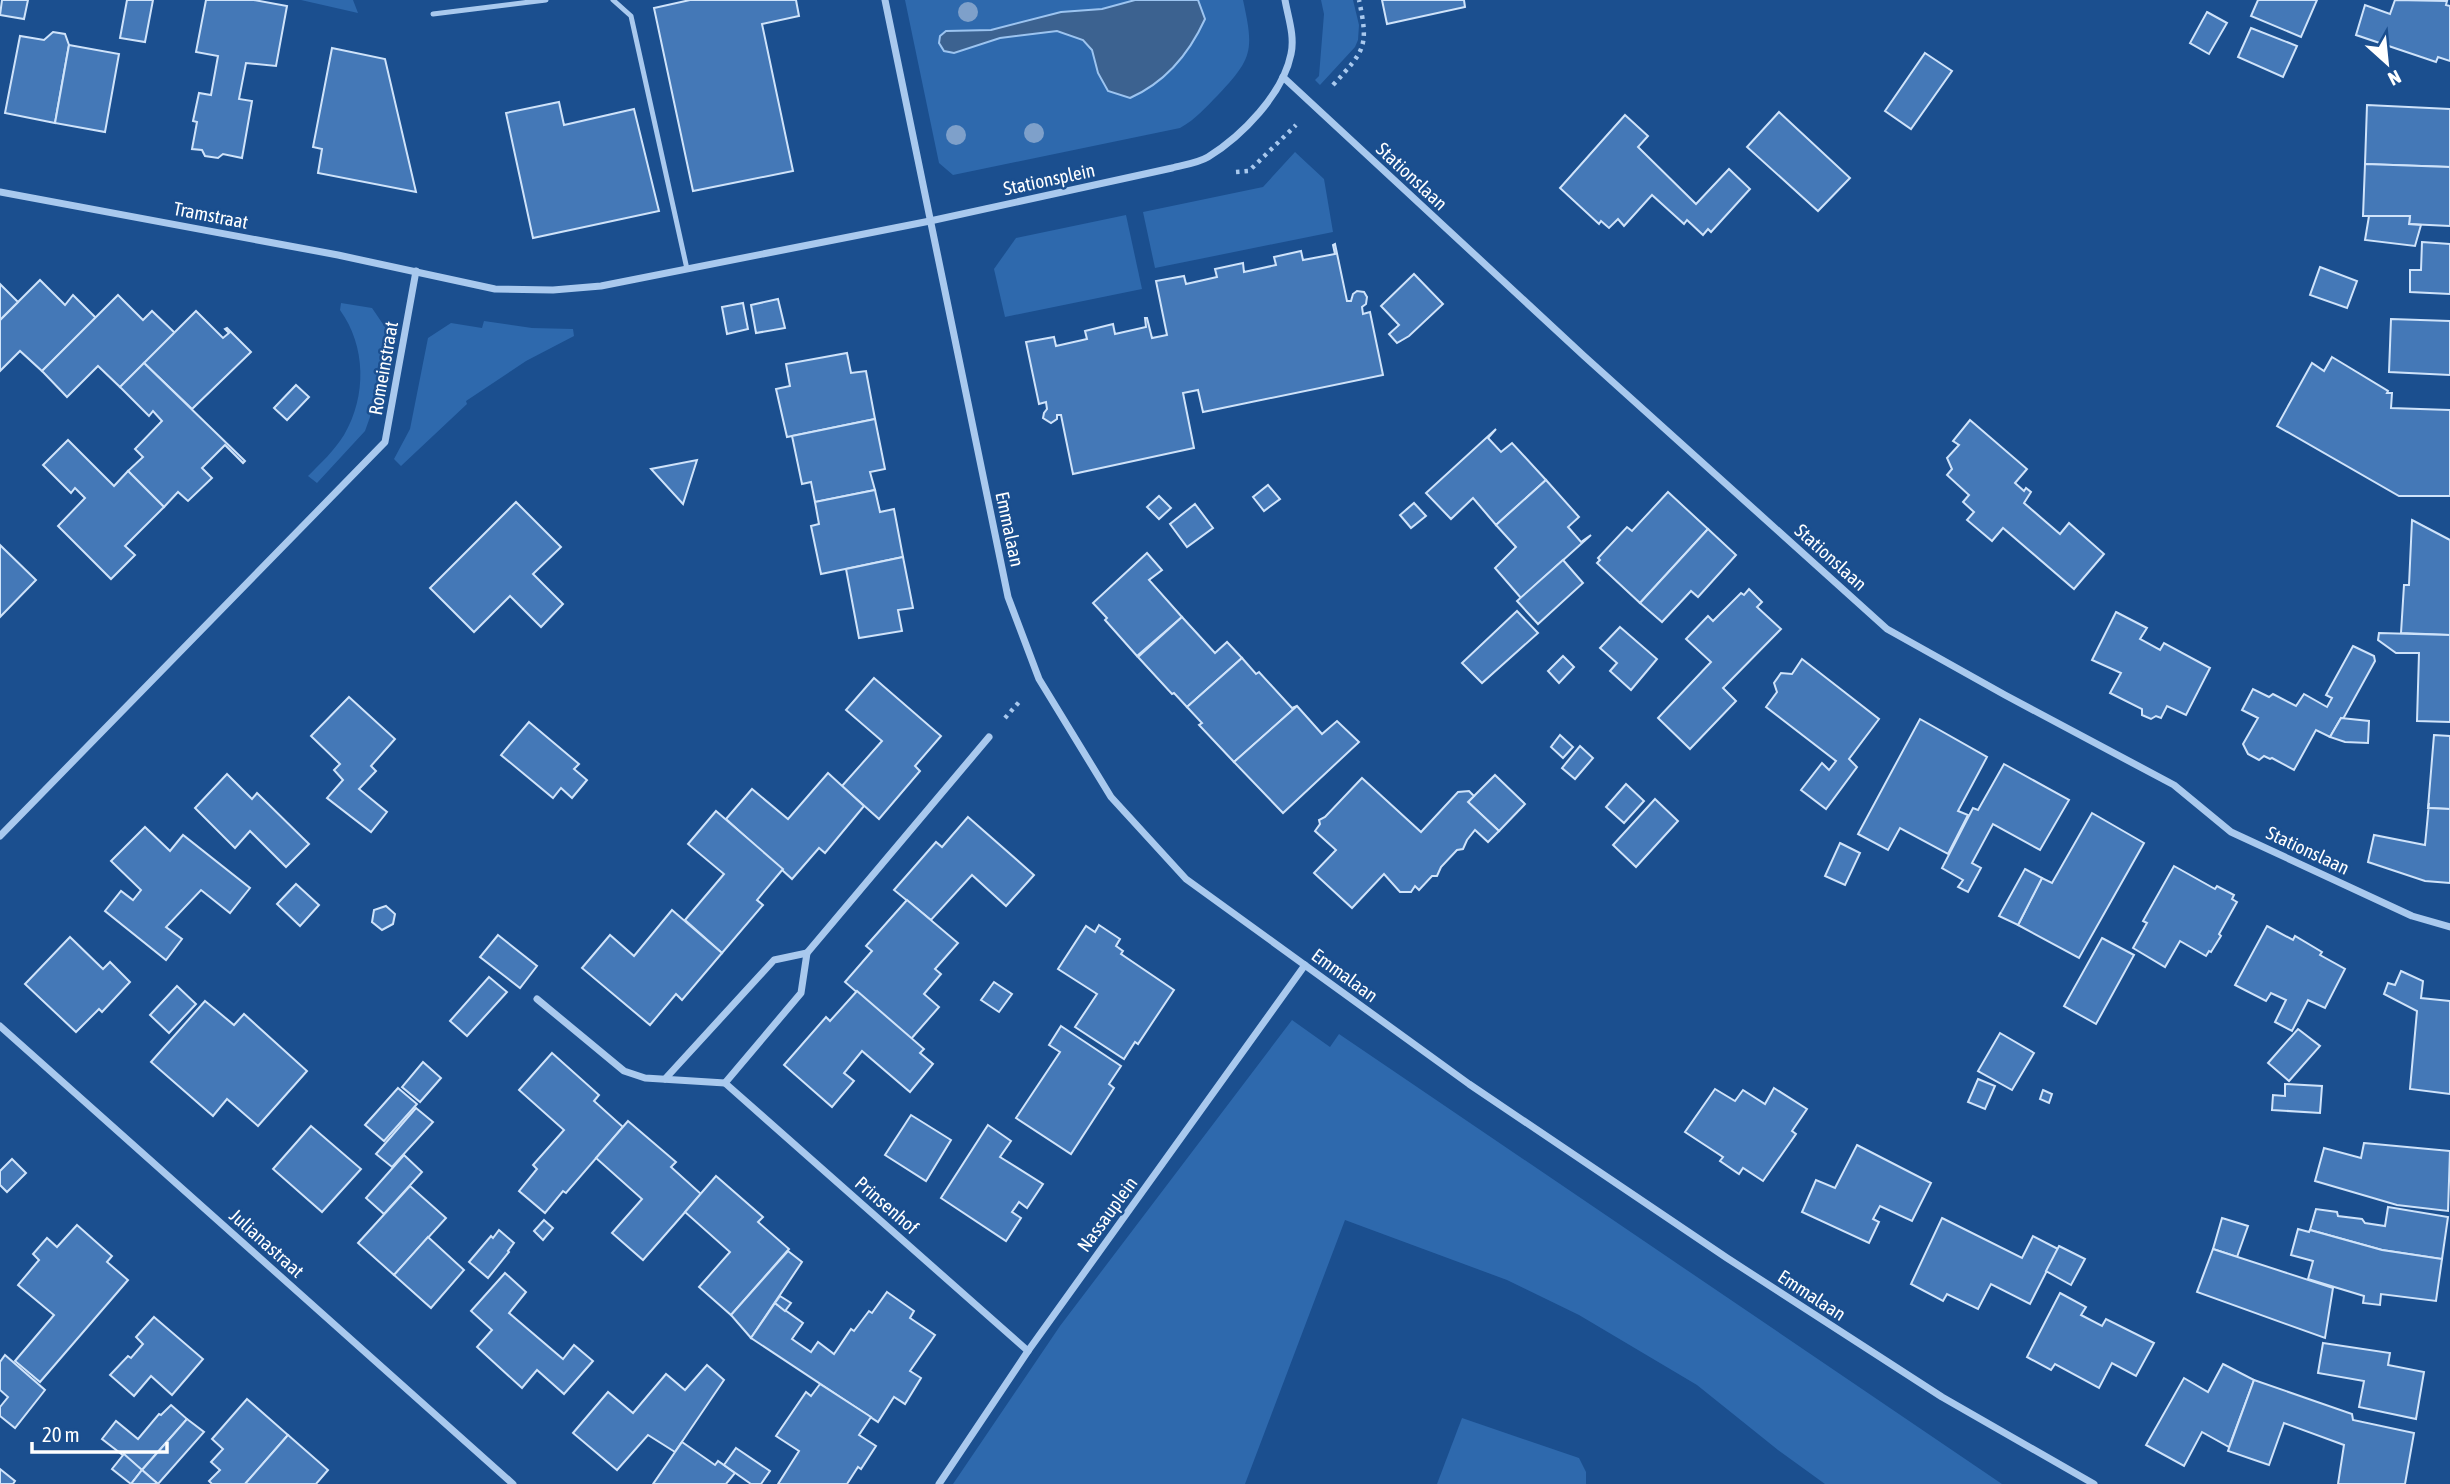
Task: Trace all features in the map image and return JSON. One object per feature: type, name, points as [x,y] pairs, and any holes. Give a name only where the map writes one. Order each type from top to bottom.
[{"type":"street","points":[[416,271],[495,289],[553,290],[601,286],[930,221],[885,0]]},
{"type":"street","name":"Stationsplein","points":[[930,221],[1172,169],[1206,159],[1261,112],[1283,78],[1292,53],[1285,0]]},
{"type":"street","name":"Stationslaan","points":[[1283,78],[1594,365],[1887,629],[2174,785],[2231,832],[2412,916],[2450,927]]},
{"type":"street","name":"Tramstraat","points":[[0,192],[416,271]]},
{"type":"street","name":"Emmalaan","points":[[930,221],[1008,597],[1040,679],[1111,797],[1186,878],[1469,1084],[1727,1258],[1942,1397],[2094,1484]]},
{"type":"street","name":"Romeinstraat","points":[[0,836],[386,442],[416,271]]},
{"type":"street","points":[[537,999],[624,1072],[645,1079],[725,1083],[801,993],[807,953],[989,737]]},
{"type":"street","points":[[665,1079],[774,960],[807,953]]},
{"type":"street","name":"Nassauplein","points":[[939,1484],[1028,1351],[1305,965]]},
{"type":"street","name":"Julianastraat","points":[[0,1026],[513,1484]]},
{"type":"street","name":"Prinsenhof","points":[[725,1083],[1028,1351]]},
{"type":"lane","points":[[433,14],[546,0]]},
{"type":"lane","points":[[612,0],[631,16],[687,269]]},
{"type":"path","points":[[1313,107],[1355,62],[1364,46],[1366,32],[1359,0]]},
{"type":"path","points":[[989,737],[1040,679]]},
{"type":"shaded area","points":[[301,0],[353,0],[358,13]]},
{"type":"shaded area","points":[[905,0],[1135,0],[1102,9],[1061,12],[991,30],[946,31],[954,53],[1018,34],[1069,34],[1082,39],[1089,46],[1098,73],[1205,19],[1198,0],[1243,0],[1249,31],[1248,52],[1230,82],[1200,113],[1180,128],[953,175],[939,163]]},
{"type":"shaded area","points":[[1135,0],[1198,0],[1205,19],[1192,44],[1175,66],[1155,84],[1130,98],[1108,91],[1098,73],[1092,50],[1083,40],[1057,31],[1000,38],[954,53],[944,51],[939,43],[940,36],[946,31],[991,30],[1061,12],[1102,9]]},
{"type":"shaded area","points":[[1321,0],[1353,0],[1359,25],[1355,47],[1320,85],[1315,80],[1319,76],[1324,14]]},
{"type":"shaded area","points":[[1295,152],[1324,179],[1333,232],[1155,268],[1143,212],[1263,187]]},
{"type":"shaded area","points":[[1126,215],[1142,289],[1005,317],[994,269],[1016,238]]},
{"type":"shaded area","points":[[341,303],[372,308],[387,330],[365,431],[317,483],[308,476],[332,452],[344,435],[357,404],[360,388],[359,355],[349,324],[340,310]]},
{"type":"shaded area","points":[[484,321],[532,328],[573,329],[574,336],[526,361],[466,401],[467,404],[401,466],[394,459],[410,429],[428,338],[451,323],[482,328]]},
{"type":"shaded area","points":[[1292,1020],[1330,1047],[1339,1034],[2002,1484],[1825,1484],[1697,1385],[1579,1315],[1507,1280],[1345,1220],[1245,1484],[953,1484],[1060,1326]]},
{"type":"shaded area","points":[[1462,1418],[1579,1458],[1586,1472],[1586,1484],[1437,1484]]},
{"type":"building","points":[[2,0],[28,0],[24,19],[0,15]]},
{"type":"building","points":[[127,0],[153,0],[145,42],[120,38]]},
{"type":"building","points":[[206,0],[254,0],[287,6],[276,66],[246,63],[239,99],[252,101],[242,158],[223,154],[218,158],[205,156],[202,150],[192,149],[197,122],[193,121],[199,93],[211,95],[218,56],[196,52]]},
{"type":"building","points":[[690,0],[796,0],[799,16],[762,24],[793,171],[693,191],[654,8]]},
{"type":"building","points":[[1382,0],[1464,0],[1465,7],[1387,24]]},
{"type":"building","points":[[2258,0],[2317,0],[2301,37],[2251,16]]},
{"type":"building","points":[[2395,0],[2447,1],[2446,5],[2450,6],[2450,61],[2438,57],[2436,62],[2356,35],[2365,5],[2390,14]]},
{"type":"building","points":[[2207,12],[2227,23],[2209,54],[2190,43]]},
{"type":"building","points":[[2251,28],[2297,46],[2283,77],[2238,57]]},
{"type":"building","points":[[53,32],[65,34],[69,45],[55,123],[5,113],[20,36],[44,40]]},
{"type":"building","points":[[69,45],[119,54],[105,132],[55,123]]},
{"type":"building","points":[[332,48],[385,59],[416,192],[318,173],[322,149],[313,147]]},
{"type":"building","points":[[1925,53],[1952,71],[1911,129],[1885,111]]},
{"type":"building","points":[[559,102],[564,125],[634,109],[659,211],[533,238],[506,113]]},
{"type":"building","points":[[2367,105],[2450,109],[2450,167],[2365,164]]},
{"type":"building","points":[[1779,112],[1850,178],[1818,211],[1747,147]]},
{"type":"building","points":[[1625,115],[1648,136],[1638,147],[1696,204],[1729,169],[1750,189],[1711,232],[1708,229],[1703,235],[1687,220],[1684,224],[1652,195],[1624,226],[1618,219],[1609,228],[1601,221],[1599,224],[1560,188]]},
{"type":"building","points":[[2365,164],[2450,167],[2450,226],[2409,224],[2410,216],[2363,216]]},
{"type":"building","points":[[2369,216],[2410,216],[2409,224],[2421,225],[2415,246],[2365,240]]},
{"type":"building","points":[[2422,242],[2450,244],[2450,294],[2410,292],[2410,270],[2421,270]]},
{"type":"building","points":[[1335,244],[1347,301],[1351,301],[1357,291],[1364,292],[1367,297],[1366,304],[1362,307],[1363,314],[1370,312],[1383,375],[1203,412],[1198,390],[1183,393],[1194,448],[1073,474],[1061,415],[1057,415],[1057,419],[1051,423],[1043,418],[1047,409],[1046,402],[1039,404],[1026,342],[1054,337],[1056,346],[1087,339],[1085,331],[1113,324],[1115,334],[1146,327],[1145,318],[1152,338],[1167,335],[1156,281],[1184,276],[1186,284],[1217,277],[1215,269],[1243,263],[1244,272],[1276,265],[1274,257],[1301,251],[1303,260],[1335,254]]},
{"type":"building","points":[[2320,267],[2357,281],[2347,308],[2310,295]]},
{"type":"building","points":[[1414,274],[1443,304],[1409,336],[1397,343],[1389,334],[1399,325],[1381,306]]},
{"type":"building","points":[[40,280],[65,305],[73,295],[96,318],[42,371],[20,351],[0,371],[0,320]]},
{"type":"building","points":[[0,284],[18,302],[0,320]]},
{"type":"building","points":[[118,295],[143,320],[152,311],[175,333],[120,387],[98,366],[67,397],[42,371]]},
{"type":"building","points":[[778,299],[785,328],[756,333],[751,305]]},
{"type":"building","points":[[743,303],[748,329],[727,334],[722,307]]},
{"type":"building","points":[[196,311],[223,338],[229,333],[225,329],[227,328],[251,352],[192,409],[144,363]]},
{"type":"building","points":[[2391,319],[2450,321],[2450,375],[2389,372]]},
{"type":"building","points":[[847,353],[851,373],[866,371],[875,419],[787,437],[776,389],[790,386],[786,364]]},
{"type":"building","points":[[2332,357],[2388,391],[2387,393],[2392,393],[2391,408],[2450,410],[2450,496],[2399,496],[2277,426],[2312,363],[2324,371]]},
{"type":"building","points":[[144,363],[245,461],[243,463],[225,445],[202,468],[212,478],[188,501],[178,492],[164,507],[128,471],[143,457],[135,449],[162,421],[153,411],[149,416],[120,387]]},
{"type":"building","points":[[296,385],[309,397],[287,420],[274,408]]},
{"type":"building","points":[[875,419],[885,469],[870,472],[875,490],[815,502],[811,482],[802,484],[792,436]]},
{"type":"building","points":[[1970,420],[2027,469],[2015,483],[2024,491],[2026,488],[2031,492],[2024,503],[2060,534],[2069,523],[2104,554],[2074,589],[2003,528],[1992,541],[1967,520],[1974,512],[1963,502],[1969,495],[1947,475],[1952,469],[1947,458],[1959,445],[1953,441]]},
{"type":"building","points":[[1496,429],[1488,438],[1501,452],[1512,443],[1546,480],[1496,525],[1473,498],[1451,519],[1426,493]]},
{"type":"building","points":[[68,440],[114,486],[128,471],[164,507],[125,546],[135,555],[111,579],[58,526],[85,498],[75,488],[71,493],[43,465]]},
{"type":"building","points":[[697,460],[683,504],[651,469]]},
{"type":"building","points":[[1546,480],[1579,517],[1568,527],[1581,542],[1591,535],[1521,598],[1495,568],[1516,547],[1496,525]]},
{"type":"building","points":[[1268,485],[1280,499],[1264,511],[1253,497]]},
{"type":"building","points":[[875,490],[880,512],[894,509],[903,557],[821,574],[811,526],[819,524],[815,502]]},
{"type":"building","points":[[1668,492],[1708,529],[1640,603],[1597,563],[1600,560],[1598,558],[1627,527],[1632,531]]},
{"type":"building","points":[[1159,496],[1171,508],[1159,519],[1147,507]]},
{"type":"building","points":[[516,502],[561,547],[533,574],[563,604],[541,627],[510,596],[474,632],[430,588]]},
{"type":"building","points":[[1414,503],[1426,516],[1411,528],[1400,515]]},
{"type":"building","points":[[1195,504],[1213,528],[1187,547],[1170,524]]},
{"type":"building","points":[[2412,520],[2450,540],[2450,635],[2401,633],[2404,585],[2409,585]]},
{"type":"building","points":[[1708,529],[1736,555],[1698,597],[1691,591],[1662,622],[1640,603]]},
{"type":"building","points":[[0,545],[36,580],[0,617]]},
{"type":"building","points":[[1147,553],[1162,570],[1149,580],[1182,617],[1137,656],[1093,603]]},
{"type":"building","points":[[903,557],[913,608],[898,610],[902,631],[859,638],[846,569]]},
{"type":"building","points":[[1563,560],[1583,583],[1538,624],[1517,601]]},
{"type":"building","points":[[1749,589],[1762,602],[1757,607],[1781,629],[1723,688],[1736,701],[1690,749],[1658,718],[1711,662],[1686,639],[1708,616],[1713,621],[1741,593],[1744,595]]},
{"type":"building","points":[[1517,611],[1538,633],[1482,683],[1462,663]]},
{"type":"building","points":[[2116,612],[2147,628],[2140,639],[2160,650],[2164,643],[2210,668],[2186,715],[2167,706],[2161,718],[2156,716],[2151,719],[2142,715],[2142,709],[2110,693],[2121,673],[2092,660]]},
{"type":"building","points":[[1182,617],[1215,653],[1227,642],[1242,658],[1187,707],[1138,657]]},
{"type":"building","points":[[1620,627],[1657,659],[1631,690],[1610,671],[1617,663],[1600,648]]},
{"type":"building","points":[[2379,633],[2450,635],[2450,722],[2417,721],[2419,653],[2396,653],[2378,640]]},
{"type":"building","points":[[2353,646],[2374,656],[2375,661],[2330,737],[2316,730],[2294,770],[2272,758],[2264,756],[2259,760],[2248,754],[2243,744],[2258,718],[2242,710],[2253,689],[2269,697],[2273,694],[2296,706],[2304,694],[2327,707],[2332,698],[2326,695]]},
{"type":"building","points":[[1563,656],[1574,667],[1559,683],[1548,671]]},
{"type":"building","points":[[1242,658],[1256,674],[1259,672],[1292,708],[1297,706],[1234,762],[1199,725],[1202,723],[1187,707]]},
{"type":"building","points":[[1802,659],[1879,719],[1849,759],[1857,767],[1826,809],[1801,790],[1822,763],[1829,770],[1836,761],[1766,707],[1777,692],[1774,683],[1781,673],[1792,674]]},
{"type":"building","points":[[874,678],[941,736],[915,766],[920,771],[879,819],[842,786],[882,741],[846,710]]},
{"type":"building","points":[[349,697],[395,739],[371,766],[376,771],[359,789],[387,812],[371,832],[327,798],[343,780],[334,770],[340,764],[311,736]]},
{"type":"building","points":[[1297,706],[1322,734],[1337,721],[1359,742],[1283,813],[1234,762]]},
{"type":"building","points":[[2341,718],[2369,721],[2368,743],[2345,742],[2330,737]]},
{"type":"building","points":[[1920,719],[1987,757],[1958,811],[1968,815],[1948,854],[1900,828],[1888,850],[1858,834]]},
{"type":"building","points":[[529,722],[579,764],[574,769],[587,780],[572,798],[561,788],[553,798],[501,755]]},
{"type":"building","points":[[1560,735],[1573,747],[1563,758],[1551,747]]},
{"type":"building","points":[[2434,735],[2450,736],[2450,809],[2428,808]]},
{"type":"building","points":[[1580,746],[1593,758],[1575,779],[1562,768]]},
{"type":"building","points":[[2004,764],[2069,800],[2040,850],[1993,824],[1972,863],[1981,868],[1968,892],[1958,887],[1963,880],[1942,868],[1973,808],[1978,810]]},
{"type":"building","points":[[828,773],[864,806],[825,853],[819,848],[792,879],[726,819],[752,789],[788,819]]},
{"type":"building","points":[[227,774],[252,799],[257,793],[309,844],[286,867],[250,831],[235,848],[195,808]]},
{"type":"building","points":[[1495,775],[1525,804],[1499,831],[1468,802]]},
{"type":"building","points":[[1362,778],[1421,832],[1458,792],[1469,791],[1474,796],[1468,802],[1499,831],[1488,842],[1475,830],[1463,849],[1457,850],[1441,867],[1437,876],[1432,876],[1419,890],[1415,886],[1411,892],[1400,892],[1384,874],[1352,908],[1314,873],[1336,850],[1315,831],[1320,824],[1319,820]]},
{"type":"building","points":[[1626,784],[1644,801],[1624,823],[1606,807]]},
{"type":"building","points":[[1655,799],[1678,821],[1636,867],[1613,845]]},
{"type":"building","points":[[2429,808],[2450,809],[2450,883],[2425,881],[2368,862],[2374,835],[2425,845]]},
{"type":"building","points":[[716,811],[783,869],[757,900],[763,905],[722,953],[685,920],[724,874],[688,844]]},
{"type":"building","points":[[2092,813],[2144,843],[2079,958],[2018,925],[2042,878],[2052,883]]},
{"type":"building","points":[[968,817],[1034,875],[1006,906],[972,875],[931,920],[894,890],[936,842],[942,847]]},
{"type":"building","points":[[145,827],[170,851],[183,835],[250,888],[230,913],[201,890],[166,927],[182,939],[166,960],[105,911],[121,891],[133,900],[141,890],[111,861]]},
{"type":"building","points":[[1840,843],[1860,853],[1845,885],[1825,876]]},
{"type":"building","points":[[2174,866],[2215,889],[2217,886],[2234,895],[2232,899],[2237,902],[2211,952],[2206,956],[2180,941],[2165,967],[2133,948],[2147,923],[2143,921]]},
{"type":"building","points":[[2025,869],[2042,878],[2018,925],[1999,916]]},
{"type":"building","points":[[296,884],[319,905],[300,926],[277,904]]},
{"type":"building","points":[[907,900],[958,943],[935,969],[941,974],[924,994],[939,1007],[911,1039],[845,982],[872,951],[866,946]]},
{"type":"building","points":[[386,906],[395,914],[393,924],[382,930],[372,922],[374,910]]},
{"type":"building","points":[[672,910],[722,953],[682,1000],[676,994],[650,1025],[582,968],[610,935],[634,956]]},
{"type":"building","points":[[1099,925],[1120,939],[1116,946],[1123,951],[1121,954],[1174,990],[1138,1044],[1135,1042],[1124,1059],[1075,1027],[1097,994],[1058,969],[1086,926],[1095,932]]},
{"type":"building","points":[[2267,926],[2293,940],[2295,936],[2345,969],[2325,1008],[2308,1000],[2292,1031],[2275,1022],[2286,1000],[2271,993],[2266,1001],[2235,985]]},
{"type":"building","points":[[498,935],[537,966],[520,988],[480,957]]},
{"type":"building","points":[[70,937],[103,969],[110,962],[130,982],[102,1012],[99,1009],[76,1032],[25,984]]},
{"type":"building","points":[[2102,938],[2134,955],[2096,1024],[2064,1006]]},
{"type":"building","points":[[2401,971],[2423,981],[2421,998],[2450,1001],[2450,1094],[2410,1089],[2417,1011],[2384,994],[2388,983],[2395,985]]},
{"type":"building","points":[[489,977],[507,992],[467,1036],[450,1021]]},
{"type":"building","points":[[994,982],[1012,994],[999,1012],[981,1000]]},
{"type":"building","points":[[177,986],[196,1004],[169,1033],[150,1015]]},
{"type":"building","points":[[857,991],[924,1049],[920,1053],[933,1064],[910,1092],[862,1051],[844,1073],[854,1081],[832,1107],[784,1065],[826,1017],[830,1021]]},
{"type":"building","points":[[205,1001],[234,1025],[244,1014],[307,1071],[258,1126],[227,1099],[213,1116],[151,1062]]},
{"type":"building","points":[[1061,1026],[1121,1066],[1109,1084],[1114,1088],[1071,1154],[1016,1118],[1060,1052],[1049,1045]]},
{"type":"building","points":[[2298,1029],[2320,1046],[2289,1081],[2268,1063]]},
{"type":"building","points":[[2000,1033],[2034,1053],[2012,1090],[1978,1071]]},
{"type":"building","points":[[552,1053],[599,1095],[594,1101],[623,1127],[566,1193],[563,1191],[545,1213],[519,1191],[537,1169],[533,1165],[564,1130],[519,1090]]},
{"type":"building","points":[[423,1062],[441,1078],[420,1102],[402,1087]]},
{"type":"building","points":[[1978,1079],[1995,1086],[1985,1109],[1968,1102]]},
{"type":"building","points":[[2285,1084],[2322,1086],[2320,1113],[2272,1110],[2273,1095],[2285,1096]]},
{"type":"building","points":[[398,1088],[417,1104],[384,1141],[365,1125]]},
{"type":"building","points":[[1774,1088],[1807,1109],[1792,1131],[1796,1134],[1763,1181],[1743,1168],[1739,1174],[1720,1161],[1723,1157],[1685,1132],[1715,1089],[1735,1101],[1743,1090],[1765,1104]]},
{"type":"building","points":[[2043,1090],[2052,1094],[2049,1103],[2040,1099]]},
{"type":"building","points":[[416,1108],[433,1122],[392,1167],[376,1154]]},
{"type":"building","points":[[911,1115],[951,1140],[926,1181],[885,1155]]},
{"type":"building","points":[[628,1121],[676,1162],[671,1167],[701,1194],[643,1260],[612,1233],[642,1199],[596,1158]]},
{"type":"building","points":[[988,1125],[1011,1141],[1000,1157],[1043,1184],[1027,1208],[1019,1202],[1012,1212],[1021,1218],[1006,1241],[941,1198]]},
{"type":"building","points":[[311,1126],[361,1169],[322,1212],[273,1169]]},
{"type":"building","points":[[2364,1143],[2450,1151],[2448,1211],[2397,1205],[2315,1181],[2324,1148],[2361,1158]]},
{"type":"building","points":[[1857,1145],[1931,1183],[1912,1221],[1880,1206],[1873,1219],[1879,1222],[1869,1243],[1802,1212],[1816,1180],[1835,1188]]},
{"type":"building","points":[[404,1155],[422,1172],[384,1214],[366,1198]]},
{"type":"building","points":[[12,1159],[26,1173],[7,1192],[0,1185],[0,1171]]},
{"type":"building","points":[[716,1176],[763,1217],[758,1222],[789,1249],[731,1315],[699,1287],[730,1252],[685,1212]]},
{"type":"building","points":[[410,1186],[446,1218],[394,1275],[358,1243]]},
{"type":"building","points":[[2388,1207],[2448,1217],[2442,1259],[2382,1250],[2310,1230],[2316,1209],[2337,1212],[2338,1216],[2385,1226]]},
{"type":"building","points":[[1942,1218],[2022,1258],[2033,1236],[2058,1249],[2030,1304],[1991,1284],[1978,1309],[1947,1294],[1943,1301],[1911,1284]]},
{"type":"building","points":[[2222,1218],[2248,1226],[2237,1257],[2213,1249]]},
{"type":"building","points":[[544,1220],[553,1228],[543,1240],[534,1231]]},
{"type":"building","points":[[77,1225],[112,1256],[107,1262],[128,1280],[40,1382],[15,1361],[54,1315],[18,1285],[39,1260],[33,1254],[47,1238],[57,1247]]},
{"type":"building","points":[[2298,1229],[2382,1250],[2442,1259],[2436,1301],[2381,1294],[2380,1305],[2363,1303],[2364,1296],[2308,1279],[2313,1261],[2291,1255]]},
{"type":"building","points":[[499,1230],[514,1243],[488,1278],[469,1262]]},
{"type":"building","points":[[428,1237],[464,1270],[431,1308],[394,1275]]},
{"type":"building","points":[[2059,1246],[2085,1259],[2071,1285],[2046,1271]]},
{"type":"building","points":[[2213,1249],[2333,1288],[2325,1338],[2197,1292]]},
{"type":"building","points":[[788,1251],[802,1262],[751,1338],[731,1315]]},
{"type":"building","points":[[505,1273],[526,1292],[509,1313],[563,1359],[574,1345],[593,1361],[564,1394],[537,1370],[522,1388],[477,1347],[492,1330],[471,1311]]},
{"type":"building","points":[[887,1292],[914,1311],[910,1318],[935,1335],[910,1371],[921,1378],[905,1404],[894,1397],[878,1422],[751,1338],[775,1303],[803,1323],[792,1339],[811,1352],[818,1342],[834,1354],[851,1329],[854,1331],[869,1311],[872,1313]]},
{"type":"building","points":[[2060,1293],[2086,1307],[2081,1315],[2102,1326],[2106,1319],[2154,1343],[2136,1376],[2112,1363],[2099,1388],[2055,1364],[2051,1370],[2027,1357]]},
{"type":"building","points":[[780,1296],[791,1303],[785,1311],[775,1303]]},
{"type":"building","points":[[154,1317],[203,1359],[172,1395],[151,1376],[134,1396],[110,1375],[143,1344],[136,1337]]},
{"type":"building","points":[[2323,1343],[2390,1353],[2388,1365],[2424,1372],[2416,1419],[2359,1407],[2364,1381],[2318,1373]]},
{"type":"building","points":[[5,1355],[45,1390],[15,1428],[0,1416],[0,1407],[8,1397],[0,1390],[0,1362]]},
{"type":"building","points":[[2223,1364],[2254,1380],[2229,1447],[2202,1432],[2184,1466],[2146,1445],[2184,1378],[2208,1392]]},
{"type":"building","points":[[707,1365],[724,1380],[675,1452],[648,1435],[617,1470],[573,1433],[608,1392],[633,1413],[666,1374],[685,1390]]},
{"type":"building","points":[[2254,1380],[2352,1414],[2353,1420],[2414,1433],[2405,1484],[2338,1484],[2344,1445],[2284,1423],[2269,1465],[2228,1451]]},
{"type":"building","points":[[820,1384],[871,1417],[859,1435],[876,1446],[847,1484],[778,1484],[799,1451],[776,1436],[806,1392],[811,1396]]},
{"type":"building","points":[[247,1399],[288,1435],[245,1484],[212,1484],[209,1481],[220,1470],[211,1462],[223,1449],[212,1439]]},
{"type":"building","points":[[171,1405],[187,1419],[142,1470],[102,1439],[116,1421],[138,1439],[159,1414]]},
{"type":"building","points":[[187,1419],[204,1432],[158,1484],[142,1470]]},
{"type":"building","points":[[288,1435],[328,1470],[316,1484],[245,1484]]},
{"type":"building","points":[[682,1442],[715,1465],[718,1461],[735,1473],[726,1484],[653,1484]]},
{"type":"building","points":[[736,1448],[770,1471],[761,1484],[751,1484],[724,1465]]},
{"type":"building","points":[[124,1454],[142,1470],[131,1484],[112,1469]]},
{"type":"building","points":[[0,1469],[15,1481],[13,1484],[0,1484]]},
{"type":"building","points":[[142,1470],[158,1484],[131,1484]]}]
